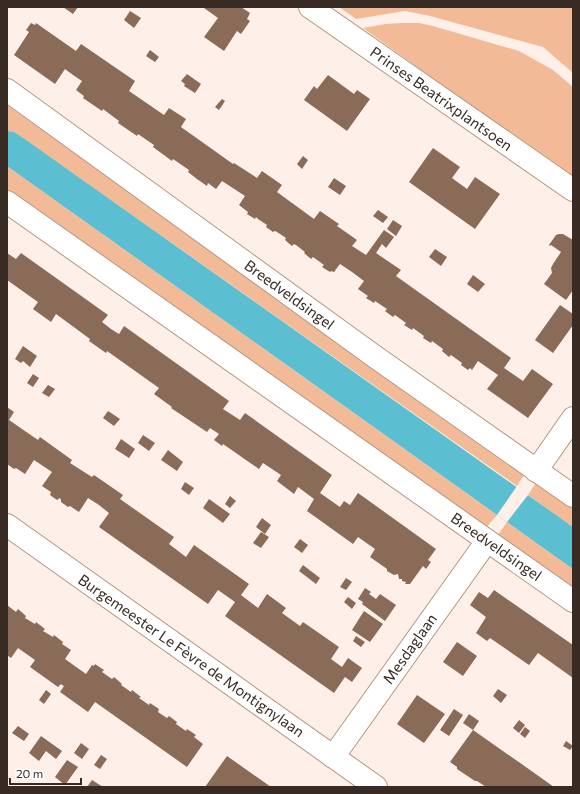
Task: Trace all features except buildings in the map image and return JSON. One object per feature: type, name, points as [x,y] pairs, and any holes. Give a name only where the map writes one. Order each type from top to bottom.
[{"type":"street","name":"Prinses Beatrixplantsoen","points":[[310,7],[573,190]]},
{"type":"street","name":"Breedveldsingel","points":[[7,90],[374,356],[573,496]]},
{"type":"street","name":"Breedveldsingel","points":[[7,202],[573,601]]},
{"type":"street","points":[[536,471],[573,418]]},
{"type":"street","name":"Burgemeester Le Fèvre de Montignylaan","points":[[7,525],[376,787]]},
{"type":"street","name":"Mesdaglaan","points":[[333,757],[487,541]]},
{"type":"shaded area","points":[[339,7],[571,7],[573,9],[573,73],[543,47],[430,16],[405,11],[356,19]]},
{"type":"shaded area","points":[[401,23],[419,23],[433,26],[519,51],[553,70],[573,87],[573,179],[363,28]]},
{"type":"shaded area","points":[[7,105],[526,472],[517,486],[14,132],[7,131]]},
{"type":"shaded area","points":[[7,166],[497,515],[485,529],[7,190]]},
{"type":"shaded area","points":[[537,481],[573,506],[573,527],[528,495]]},
{"type":"shaded area","points":[[507,522],[573,569],[573,588],[498,535]]},
{"type":"water","points":[[7,131],[14,132],[26,140],[573,527],[573,569],[7,166]]},
{"type":"pier","points":[[517,486],[528,495],[507,522],[497,515]]}]
